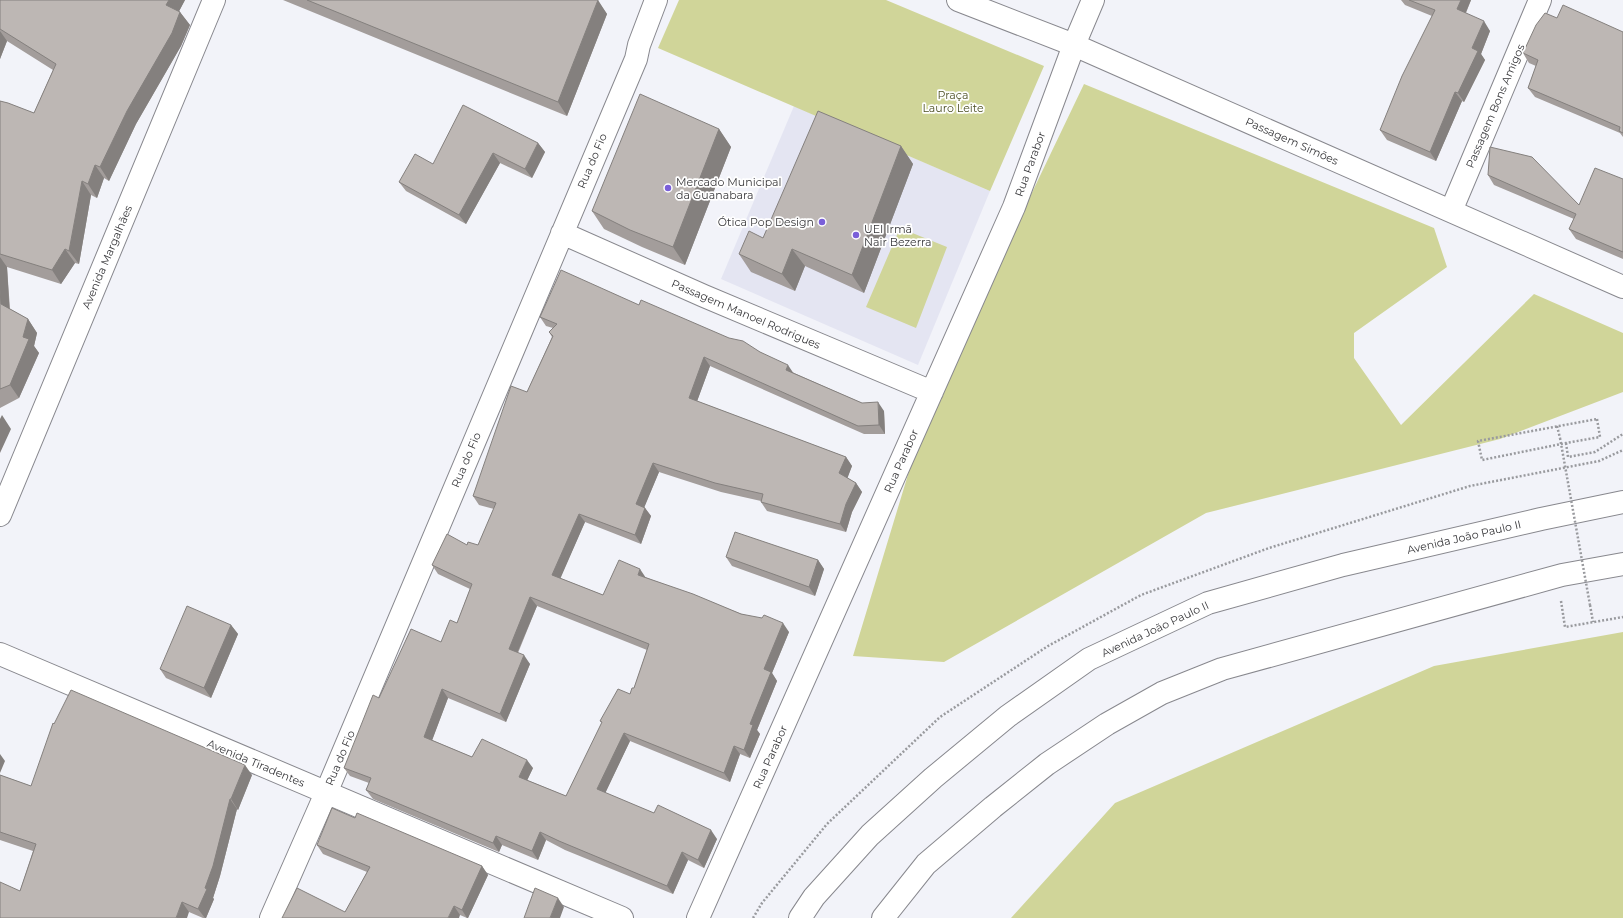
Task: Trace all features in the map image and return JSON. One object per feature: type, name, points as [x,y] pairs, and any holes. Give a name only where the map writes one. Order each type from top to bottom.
[{"type":"street","name":"Avenida Margalhães","points":[[0,515],[214,0]]},
{"type":"street","name":"Rua do Fio","points":[[271,918],[326,793],[636,59],[639,45],[656,0]]},
{"type":"street","name":"Passagem Simões","points":[[958,0],[1074,45],[1623,288]]},
{"type":"street","name":"Rua Parabor","points":[[698,918],[1014,207],[1074,45],[1093,0]]},
{"type":"street","name":"Passagem Bons Amigos","points":[[1451,212],[1540,0]]},
{"type":"street","name":"Passagem Manoel Rodrigues","points":[[562,233],[704,296],[932,392]]},
{"type":"street","name":"Avenida João Paulo II","points":[[800,918],[814,897],[870,835],[933,778],[1008,716],[1089,660],[1208,603],[1343,565],[1623,502]]},
{"type":"street","points":[[883,918],[926,864],[993,807],[1047,764],[1107,724],[1162,693],[1230,667],[1562,575],[1623,564]]},
{"type":"street","name":"Avenida Tiradentes","points":[[0,654],[622,918]]},
{"type":"path","points":[[1597,418],[1600,438],[1566,443],[1482,460],[1478,441],[1597,418]]},
{"type":"path","points":[[1557,426],[1593,622]]},
{"type":"path","points":[[1566,443],[1568,457],[1595,452],[1623,434]]},
{"type":"path","points":[[1568,600],[1561,601],[1565,627],[1623,617]]},
{"type":"shaded area","name":"UEI Irmã Nair Bezerra","points":[[794,106],[990,191],[918,365],[721,279]]},
{"type":"green space","name":"Praça Lauro Leite","points":[[679,0],[886,0],[1044,66],[990,191],[658,48]]},
{"type":"green space","points":[[1084,84],[1434,228],[1447,267],[1354,333],[1354,358],[1401,425],[1534,294],[1623,333],[1623,392],[1500,439],[1206,513],[944,662],[853,656],[927,412]]},
{"type":"green space","points":[[900,228],[947,247],[916,328],[866,307]]},
{"type":"green space","points":[[1623,632],[1623,918],[1011,918],[1115,803],[1434,666]]},
{"type":"building","points":[[0,0],[169,0],[166,5],[180,12],[172,33],[127,111],[100,167],[95,165],[88,184],[82,181],[69,251],[65,249],[52,270],[0,254],[0,101],[34,113],[56,64],[0,29]]},
{"type":"building","points":[[307,0],[598,0],[558,102]]},
{"type":"building","points":[[1409,0],[1461,0],[1457,9],[1484,21],[1472,48],[1478,51],[1458,93],[1455,92],[1430,152],[1380,130],[1402,76],[1435,10]]},
{"type":"building","points":[[1563,5],[1623,32],[1623,133],[1619,131],[1620,127],[1528,88],[1538,60],[1523,53],[1536,25],[1545,13],[1557,18]]},
{"type":"building","name":"Mercado Municipal da Guanabara","points":[[640,94],[719,129],[673,247],[630,230],[592,211]]},
{"type":"building","points":[[463,105],[538,143],[525,169],[493,153],[459,215],[399,182],[415,154],[433,164]]},
{"type":"building","name":"UEI Irmã Nair Bezerra","points":[[818,111],[901,146],[852,275],[792,249],[782,274],[739,254],[749,231],[763,238]]},
{"type":"building","points":[[1490,147],[1532,157],[1579,205],[1595,168],[1623,179],[1623,252],[1569,229],[1576,214],[1488,175]]},
{"type":"building","points":[[561,270],[639,305],[641,300],[729,338],[743,341],[760,352],[788,365],[786,370],[862,403],[878,402],[879,425],[858,426],[704,357],[689,398],[846,457],[839,473],[856,483],[846,504],[840,524],[761,502],[763,494],[715,483],[653,463],[636,504],[645,508],[635,535],[579,514],[552,575],[603,595],[619,560],[640,569],[638,575],[693,594],[741,614],[762,618],[764,615],[783,623],[764,669],[771,672],[750,724],[753,725],[744,750],[734,746],[724,773],[624,733],[597,789],[654,813],[658,805],[711,830],[698,860],[682,852],[667,886],[540,832],[532,851],[496,836],[493,843],[366,790],[371,778],[344,768],[373,695],[379,698],[411,629],[441,642],[450,620],[457,623],[472,584],[432,565],[447,534],[467,545],[468,542],[478,545],[496,503],[473,496],[511,386],[527,392],[553,336],[549,332],[557,324],[540,317]],"holes":[[[530,597],[649,644],[634,688],[632,688],[630,694],[618,689],[600,721],[602,722],[566,796],[519,777],[527,760],[482,739],[472,757],[424,737],[442,689],[500,714],[524,655],[509,649]]]},
{"type":"building","points":[[0,289],[1,304],[28,319],[23,337],[29,339],[10,385],[0,389]]},
{"type":"building","points":[[735,532],[818,560],[809,587],[726,557]]},
{"type":"building","points":[[187,606],[231,625],[204,688],[160,669]]},
{"type":"building","points":[[71,690],[245,765],[230,799],[213,866],[205,888],[207,889],[198,909],[182,902],[176,918],[0,918],[0,882],[20,891],[36,844],[0,832],[0,775],[31,786],[53,723],[54,724]]},
{"type":"building","points":[[332,808],[355,818],[357,813],[482,866],[462,910],[454,906],[448,918],[282,918],[297,888],[345,912],[370,867],[317,845]]},
{"type":"building","points":[[535,888],[558,898],[550,918],[524,918]]},
{"type":"place","name":"Mercado Municipal da Guanabara","points":[[668,188]]},
{"type":"place","name":"Ótica Pop Design","points":[[822,222]]},
{"type":"place","name":"UEI Irmã Nair Bezerra","points":[[856,235]]}]
